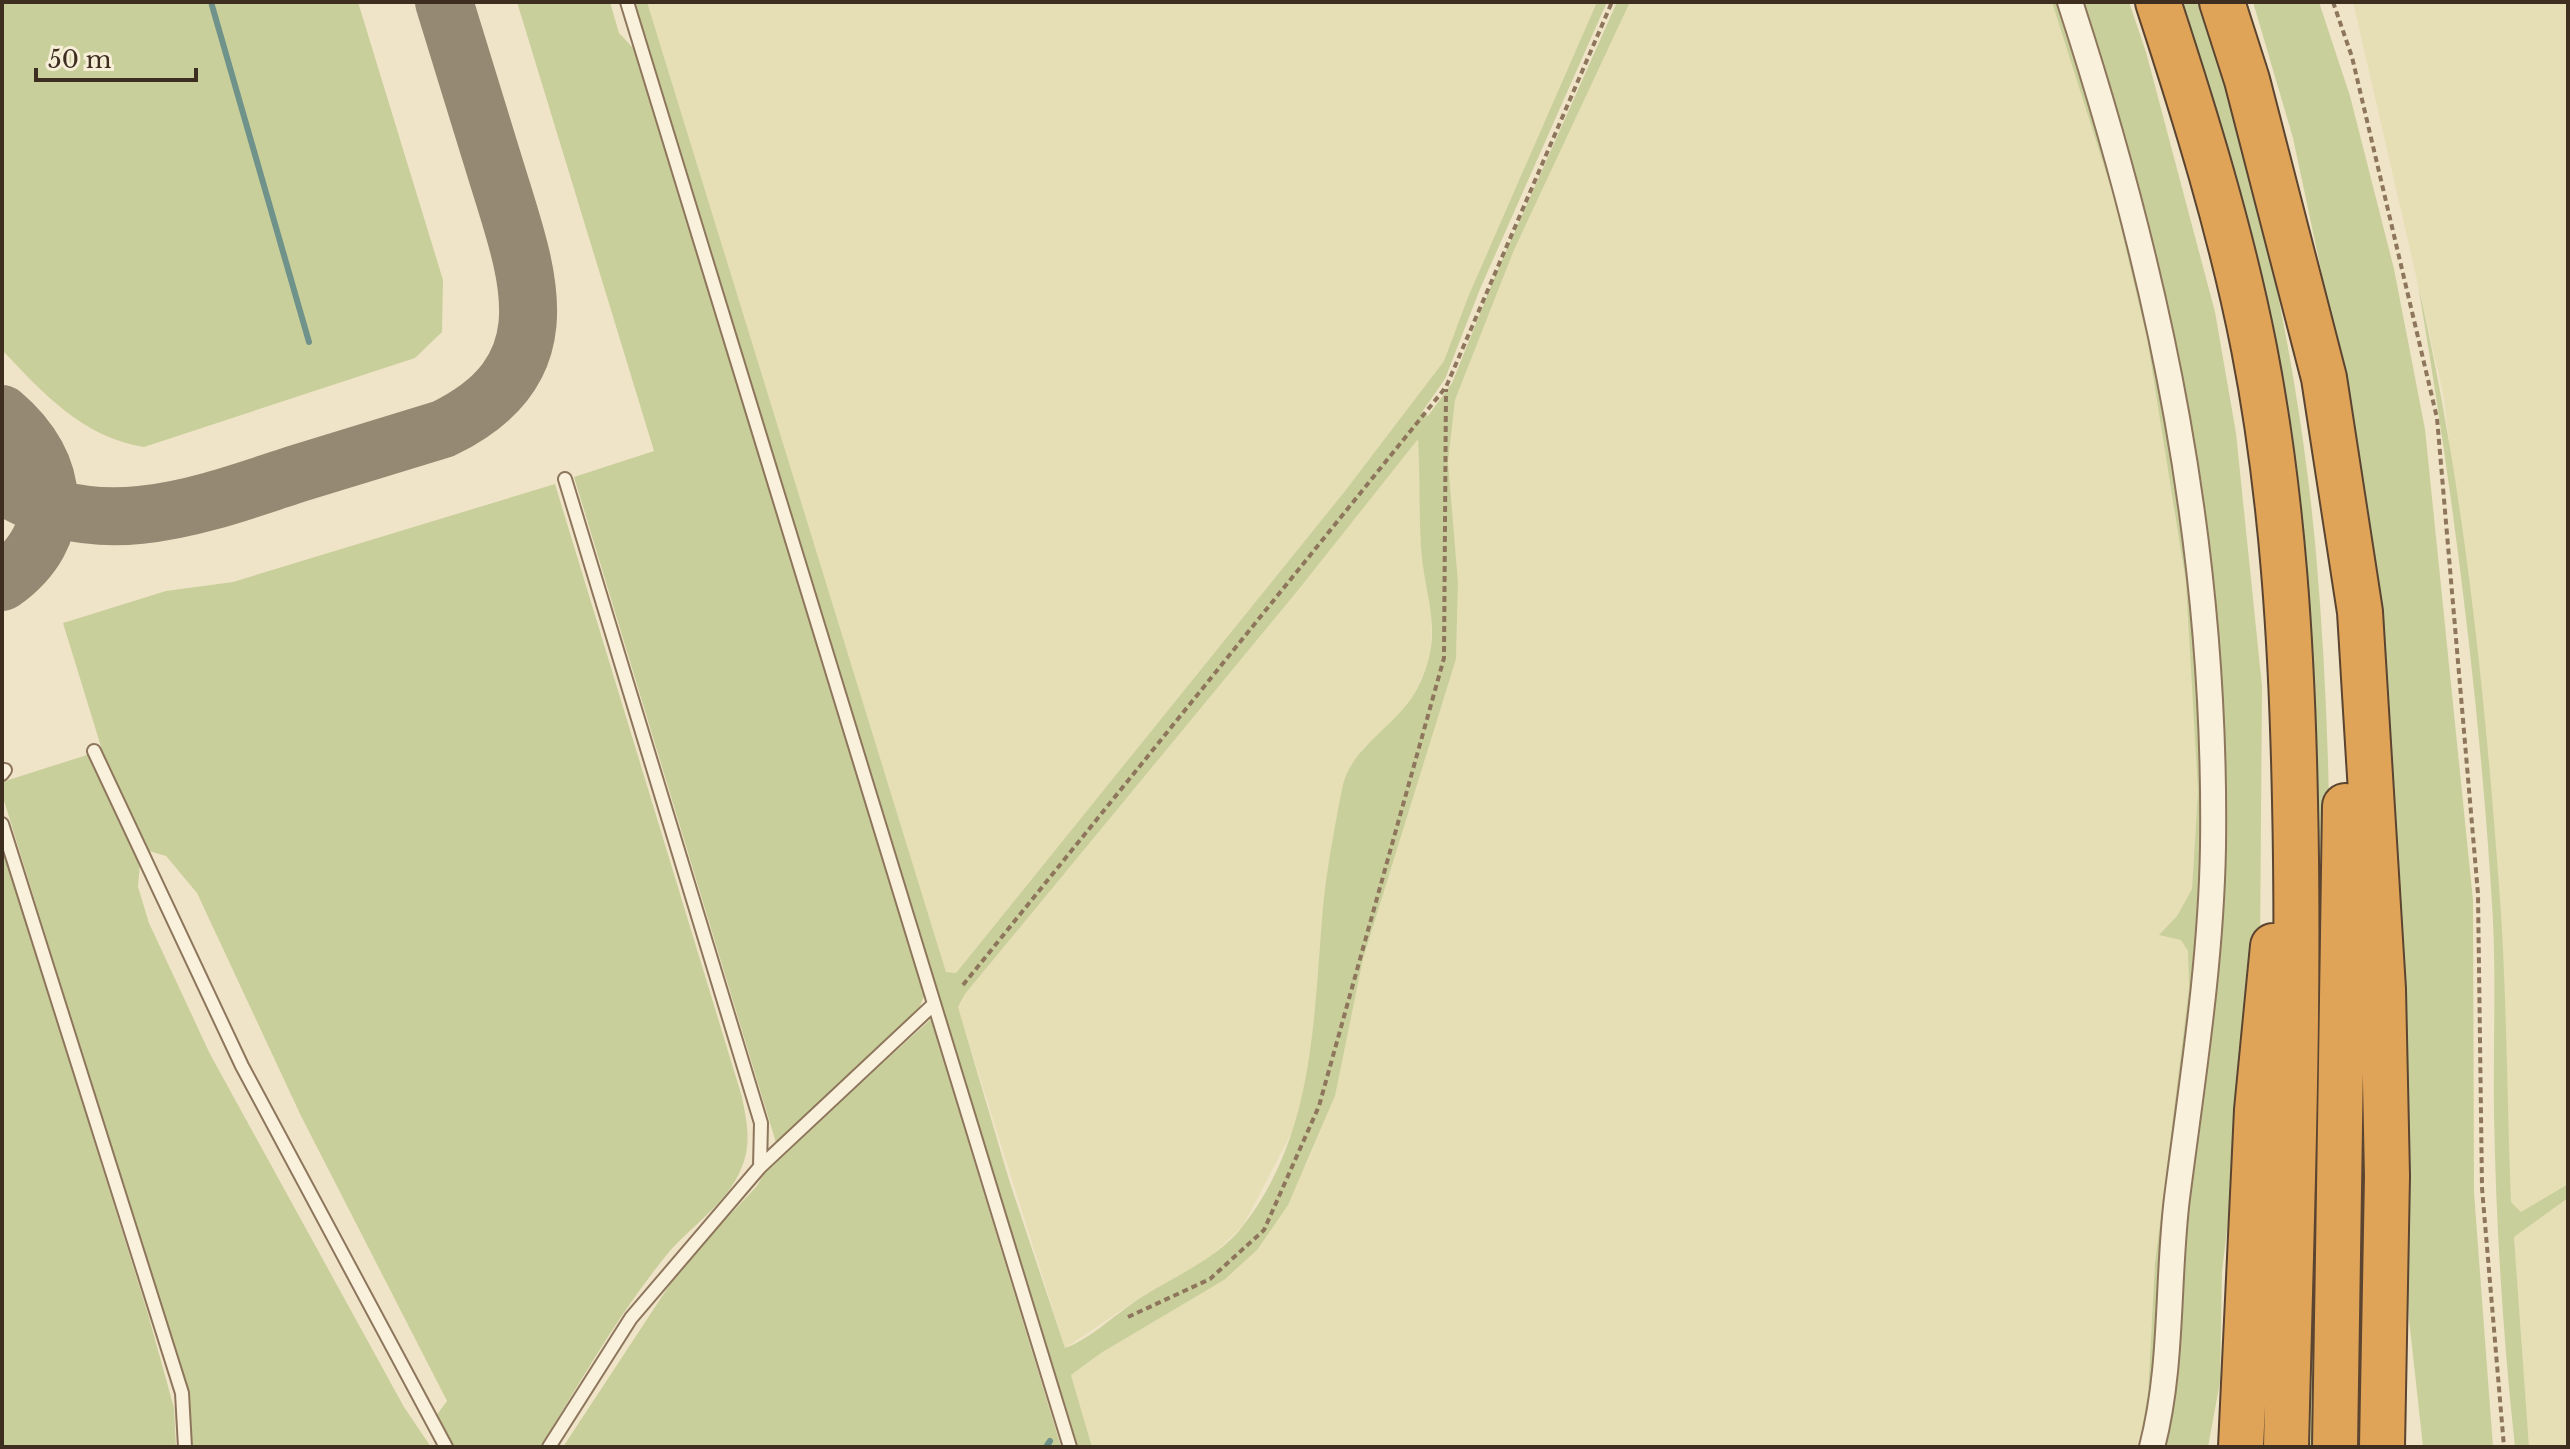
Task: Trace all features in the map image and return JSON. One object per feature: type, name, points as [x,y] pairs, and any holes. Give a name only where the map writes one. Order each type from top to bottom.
[{"type":"highway","points":[[2158,2],[2190,98],[2254,348],[2276,493],[2294,733],[2299,978],[2286,1447]]},
{"type":"highway","points":[[2222,2],[2283,216],[2324,378],[2360,612],[2383,989],[2385,1320],[2382,1447]]},
{"type":"highway","points":[[2283,216],[2341,594],[2346,831],[2335,1447]]},
{"type":"highway","points":[[2241,1447],[2243,1349],[2257,1110],[2294,733]]},
{"type":"highway","points":[[2385,1320],[2404,1447]]},
{"type":"highway","points":[[2227,1447],[2243,1349]]},
{"type":"street","points":[[2070,2],[2143,247],[2170,367],[2190,494],[2210,682],[2213,848],[2205,986],[2177,1204],[2164,1365],[2152,1447]]},
{"type":"lane","points":[[627,2],[1070,1447]]},
{"type":"lane","points":[[565,479],[761,1123],[760,1167]]},
{"type":"lane","points":[[94,751],[242,1066],[446,1447]]},
{"type":"lane","points":[[2,824],[182,1393],[185,1447]]},
{"type":"lane","points":[[549,1447],[631,1318],[760,1167],[933,1005]]},
{"type":"path","points":[[963,985],[1446,387],[1612,2]]},
{"type":"path","points":[[2333,2],[2352,57],[2437,418],[2478,894],[2482,1188],[2504,1447]]},
{"type":"path","points":[[1128,1317],[1210,1279],[1264,1230],[1319,1106],[1444,658],[1446,387]]},
{"type":"shaded area","points":[[647,2],[1597,2],[1468,297],[1444,361],[1345,491],[956,973],[946,972]]},
{"type":"shaded area","points":[[1630,2],[2052,2],[2067,39],[2112,191],[2147,338],[2186,583],[2194,692],[2198,791],[2192,889],[2177,916],[2160,934],[2181,939],[2188,951],[2189,988],[2155,1263],[2148,1394],[2141,1443],[2139,1447],[1092,1447],[1071,1375],[1101,1353],[1224,1280],[1306,1165],[1335,1096],[1363,959],[1456,659],[1458,582],[1448,462],[1455,400],[1514,250]]},
{"type":"shaded area","points":[[2353,2],[2568,2],[2568,1184],[2521,1212],[2511,1202],[2500,899],[2473,632],[2443,393]]},
{"type":"shaded area","points":[[1418,438],[1422,553],[1432,601],[1431,657],[1413,697],[1396,720],[1363,748],[1343,784],[1309,1073],[1293,1130],[1243,1226],[1207,1260],[1144,1295],[1065,1348],[958,1008],[965,994],[1299,589]]},
{"type":"shaded area","points":[[2568,1198],[2568,1447],[2529,1447],[2514,1237]]},
{"type":"green space","points":[[2,2],[358,2],[443,280],[442,332],[415,358],[144,447],[101,434],[65,411],[2,350]]},
{"type":"green space","points":[[517,2],[610,2],[619,33],[635,50],[924,996],[917,1014],[777,1146],[574,477],[654,451]]},
{"type":"green space","points":[[633,2],[647,2],[946,972],[956,973],[1345,491],[1444,361],[1468,297],[1597,2],[1607,2],[1480,289],[1445,379],[1422,412],[1428,416],[1452,383],[1496,274],[1617,2],[1630,2],[1514,250],[1455,400],[1448,462],[1458,582],[1456,659],[1363,959],[1335,1096],[1288,1205],[1257,1250],[1224,1280],[1101,1353],[1071,1375],[1092,1447],[1076,1447]],"holes":[[[1418,439],[1421,548],[1431,618],[1430,651],[1426,669],[1409,702],[1354,760],[1342,789],[1325,887],[1312,1040],[1296,1118],[1284,1155],[1266,1191],[1243,1226],[1222,1247],[1136,1301],[1085,1338],[1065,1348],[1010,1183],[958,1007],[965,994],[1299,589]]]},
{"type":"green space","points":[[2052,2],[2060,2],[2125,211],[2176,451],[2200,684],[2204,855],[2197,960],[2145,1447],[2139,1447],[2148,1394],[2155,1263],[2189,988],[2188,951],[2181,940],[2159,935],[2177,916],[2192,889],[2198,791],[2186,583],[2147,338],[2112,191]]},
{"type":"green space","points":[[2079,2],[2129,2],[2146,52],[2215,312],[2236,433],[2262,686],[2260,952],[2222,1272],[2220,1382],[2208,1447],[2166,1447],[2173,1397],[2186,1180],[2208,1036],[2192,444],[2170,319],[2142,209]]},
{"type":"green space","points":[[2179,2],[2199,2],[2258,204],[2288,345],[2316,553],[2324,665],[2330,888],[2320,1447],[2302,1447],[2310,740]]},
{"type":"green space","points":[[2253,2],[2319,2],[2350,96],[2394,269],[2425,429],[2473,900],[2474,1192],[2493,1447],[2423,1447],[2409,1319],[2404,1186],[2338,350],[2293,138]]},
{"type":"green space","points":[[2418,285],[2448,436],[2480,667],[2502,937],[2511,1202],[2521,1212],[2568,1184],[2568,1198],[2514,1237],[2529,1447],[2515,1447],[2498,1239],[2493,921],[2481,762],[2454,522]]},
{"type":"green space","points":[[555,484],[742,1097],[747,1142],[735,1182],[647,1279],[540,1447],[450,1447],[436,1416],[447,1401],[301,1116],[197,893],[166,856],[149,851],[102,750],[63,623],[166,591],[233,582]]},
{"type":"green space","points":[[90,754],[140,862],[138,887],[149,923],[210,1054],[404,1407],[431,1447],[193,1447],[185,1389],[2,794],[2,782]]},
{"type":"green space","points":[[2,846],[148,1314],[174,1408],[176,1447],[2,1447]]},
{"type":"green space","points":[[931,1019],[1061,1447],[563,1447],[682,1266],[756,1187],[768,1168]]},
{"type":"waterway","points":[[211,2],[309,342]]},
{"type":"waterway","points":[[1046,1447],[1050,1441]]},
{"type":"taxiway","points":[[2,485],[38,503],[75,513],[112,516],[149,514],[186,507],[443,429],[482,405],[508,378],[523,348],[528,316],[526,283],[508,209],[444,2]]},
{"type":"taxiway","points":[[2,414],[22,434],[36,455],[49,499],[47,521],[38,543],[23,563],[2,582]]}]
